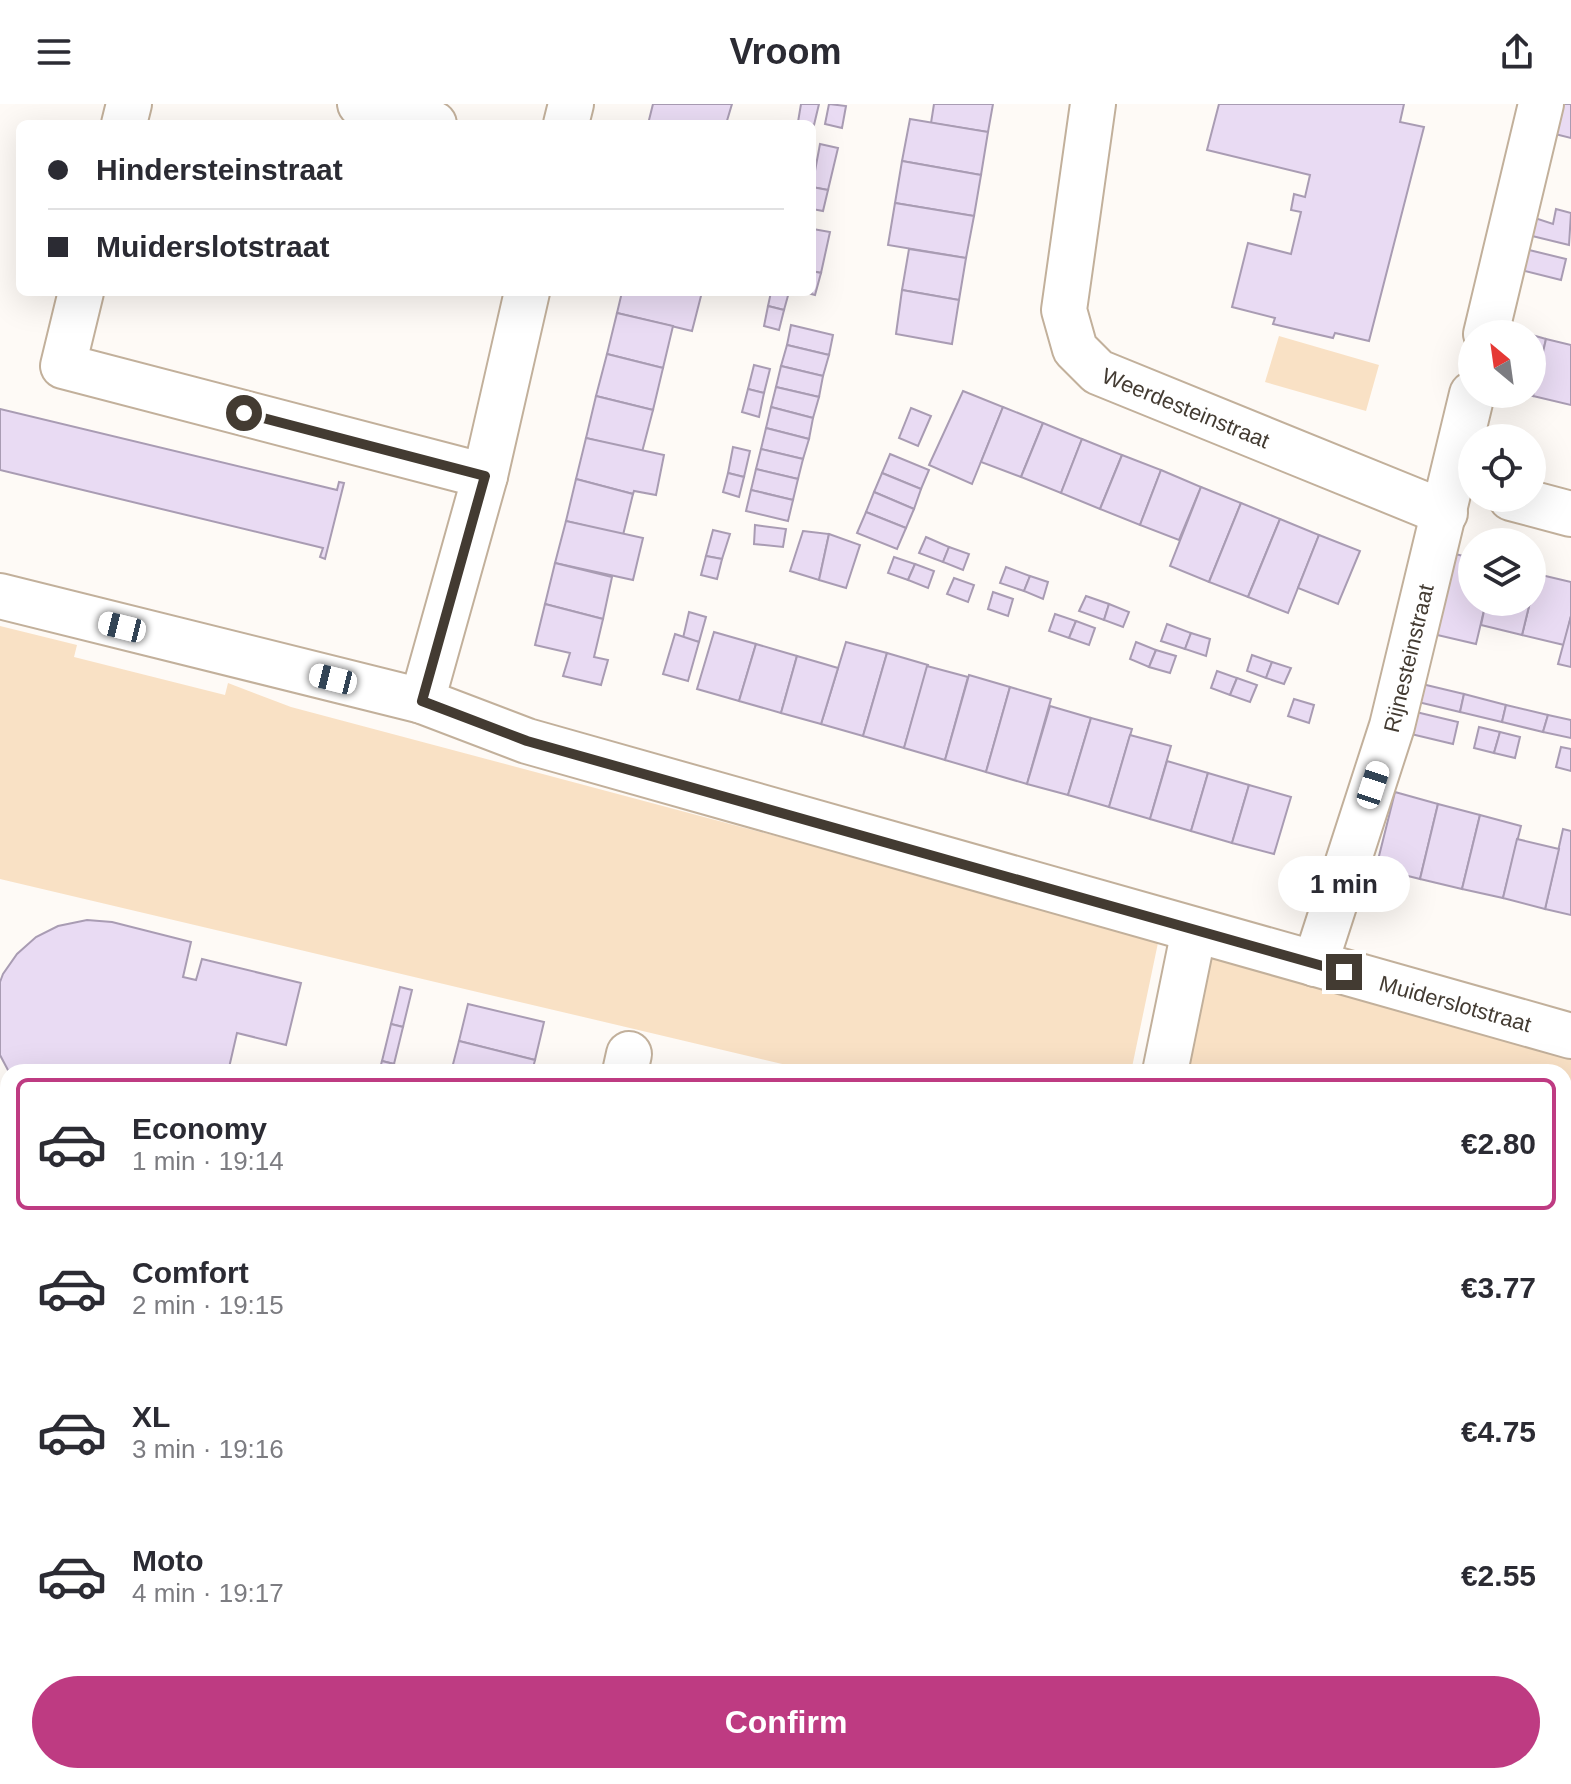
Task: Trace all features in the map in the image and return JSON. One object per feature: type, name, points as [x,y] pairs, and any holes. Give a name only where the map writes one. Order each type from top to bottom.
[{"type":"street","points":[[360,104],[419,120]]},
{"type":"street","name":"Weerdesteinstraat","points":[[1093,104],[1064,310],[1075,349],[1098,372],[1456,494]]},
{"type":"street","points":[[1489,320],[1541,104]]},
{"type":"street","points":[[80,296],[63,366],[485,476]]},
{"type":"street","points":[[422,701],[485,476],[526,296]]},
{"type":"street","name":"Rijnesteinstraat","points":[[1315,964],[1392,726],[1456,494],[1470,408]]},
{"type":"street","points":[[1546,507],[1571,514]]},
{"type":"street","name":"Muiderslotstraat","points":[[0,596],[422,701],[527,741],[1571,1036]]},
{"type":"street","points":[[1167,1064],[1194,930]]},
{"type":"shaded area","points":[[1279,336],[1379,365],[1366,411],[1265,382]]},
{"type":"shaded area","points":[[0,626],[77,645],[74,657],[225,695],[228,683],[291,707],[1159,938],[1133,1064],[782,1064],[0,879]]},
{"type":"shaded area","points":[[1200,949],[1571,1054],[1571,1064],[1177,1064]]},
{"type":"building","points":[[653,104],[732,104],[727,120],[649,120]]},
{"type":"building","points":[[801,104],[819,104],[815,120],[798,120]]},
{"type":"building","points":[[829,104],[846,106],[842,128],[825,124]]},
{"type":"building","points":[[934,104],[993,104],[988,132],[931,123]]},
{"type":"building","points":[[1219,104],[1404,104],[1400,122],[1424,127],[1369,341],[1335,333],[1333,338],[1273,324],[1275,318],[1232,307],[1248,243],[1291,254],[1301,212],[1291,210],[1294,194],[1305,197],[1310,175],[1207,150]]},
{"type":"building","points":[[1558,104],[1571,104],[1571,138],[1551,133]]},
{"type":"building","points":[[910,119],[988,132],[981,175],[902,161]]},
{"type":"building","points":[[820,144],[838,148],[828,190],[816,188]]},
{"type":"building","points":[[902,161],[981,175],[974,216],[895,203]]},
{"type":"building","points":[[816,188],[828,190],[823,211],[816,210]]},
{"type":"building","points":[[895,203],[974,216],[966,258],[888,245]]},
{"type":"building","points":[[1556,209],[1571,213],[1569,245],[1528,235],[1532,217],[1553,224]]},
{"type":"building","points":[[816,230],[830,232],[821,273],[816,272]]},
{"type":"building","points":[[909,249],[966,258],[959,300],[902,290]]},
{"type":"building","points":[[1525,249],[1566,259],[1561,280],[1521,270]]},
{"type":"building","points":[[816,272],[821,273],[816,291]]},
{"type":"building","points":[[902,290],[959,300],[952,344],[896,334]]},
{"type":"building","points":[[621,296],[701,296],[692,331],[617,313]]},
{"type":"building","points":[[770,296],[788,296],[784,310],[768,306]]},
{"type":"building","points":[[768,306],[784,310],[779,330],[764,326]]},
{"type":"building","points":[[617,313],[673,326],[663,368],[607,354]]},
{"type":"building","points":[[791,325],[833,335],[829,355],[787,345]]},
{"type":"building","points":[[1546,339],[1571,345],[1571,405],[1546,399]]},
{"type":"building","points":[[787,345],[829,355],[823,376],[781,366]]},
{"type":"building","points":[[607,354],[663,368],[653,410],[596,396]]},
{"type":"building","points":[[754,365],[770,369],[764,393],[748,389]]},
{"type":"building","points":[[781,366],[823,376],[819,397],[776,387]]},
{"type":"building","points":[[776,387],[819,397],[813,418],[771,407]]},
{"type":"building","points":[[748,389],[764,393],[759,417],[742,412]]},
{"type":"building","points":[[963,391],[1003,407],[972,484],[929,465]]},
{"type":"building","points":[[596,396],[653,410],[642,452],[586,438]]},
{"type":"building","points":[[771,407],[813,418],[809,439],[766,428]]},
{"type":"building","points":[[1003,407],[1043,423],[1021,477],[981,462]]},
{"type":"building","points":[[911,408],[931,416],[918,446],[899,438]]},
{"type":"building","points":[[0,409],[337,490],[339,482],[344,483],[325,559],[320,557],[323,548],[0,470]]},
{"type":"building","points":[[1043,423],[1082,439],[1061,493],[1021,477]]},
{"type":"building","points":[[766,428],[809,439],[803,459],[761,449]]},
{"type":"building","points":[[586,438],[664,455],[656,495],[634,491],[633,494],[576,479]]},
{"type":"building","points":[[1082,439],[1122,455],[1100,509],[1061,493]]},
{"type":"building","points":[[733,447],[750,451],[744,477],[728,473]]},
{"type":"building","points":[[761,449],[803,459],[798,479],[756,469]]},
{"type":"building","points":[[890,454],[929,470],[921,489],[882,473]]},
{"type":"building","points":[[1122,455],[1161,470],[1140,525],[1100,509]]},
{"type":"building","points":[[756,469],[798,479],[793,500],[751,490]]},
{"type":"building","points":[[1161,470],[1201,487],[1179,540],[1140,525]]},
{"type":"building","points":[[728,473],[744,477],[739,497],[723,492]]},
{"type":"building","points":[[882,473],[921,489],[914,509],[874,492]]},
{"type":"building","points":[[576,479],[633,494],[623,535],[566,521]]},
{"type":"building","points":[[1201,487],[1241,503],[1209,582],[1170,566]]},
{"type":"building","points":[[751,490],[793,500],[788,521],[746,511]]},
{"type":"building","points":[[874,492],[914,509],[906,528],[866,512]]},
{"type":"building","points":[[1241,503],[1280,519],[1248,597],[1209,582]]},
{"type":"building","points":[[866,512],[906,528],[897,549],[857,533]]},
{"type":"building","points":[[1280,519],[1319,535],[1288,613],[1248,597]]},
{"type":"building","points":[[566,521],[643,538],[633,580],[555,563]]},
{"type":"building","points":[[755,525],[786,529],[783,547],[754,544]]},
{"type":"building","points":[[713,530],[730,534],[722,559],[706,556]]},
{"type":"building","points":[[803,531],[829,534],[819,580],[790,571]]},
{"type":"building","points":[[829,534],[860,545],[846,588],[819,580]]},
{"type":"building","points":[[1319,535],[1360,551],[1338,604],[1298,588]]},
{"type":"building","points":[[926,537],[949,547],[943,562],[919,553]]},
{"type":"building","points":[[949,547],[969,554],[963,570],[943,562]]},
{"type":"building","points":[[1451,553],[1458,555],[1458,616],[1483,616],[1476,644],[1433,634]]},
{"type":"building","points":[[706,556],[722,559],[717,579],[701,575]]},
{"type":"building","points":[[894,557],[915,564],[908,580],[888,573]]},
{"type":"building","points":[[555,563],[612,577],[603,619],[545,604]]},
{"type":"building","points":[[915,564],[934,571],[928,588],[908,580]]},
{"type":"building","points":[[1006,567],[1030,576],[1024,591],[1000,583]]},
{"type":"building","points":[[1030,576],[1048,582],[1043,599],[1024,591]]},
{"type":"building","points":[[1546,576],[1571,582],[1571,616],[1564,645],[1522,635],[1527,616],[1546,616]]},
{"type":"building","points":[[954,578],[974,585],[968,602],[947,594]]},
{"type":"building","points":[[993,592],[1013,599],[1008,616],[988,609]]},
{"type":"building","points":[[1086,596],[1109,604],[1104,620],[1079,611]]},
{"type":"building","points":[[545,604],[603,619],[594,657],[608,660],[601,685],[563,676],[570,653],[535,645]]},
{"type":"building","points":[[1109,604],[1129,612],[1123,627],[1104,620]]},
{"type":"building","points":[[689,612],[706,617],[699,642],[683,638]]},
{"type":"building","points":[[1055,614],[1076,621],[1069,638],[1049,631]]},
{"type":"building","points":[[1483,616],[1527,616],[1522,635],[1481,625]]},
{"type":"building","points":[[1571,616],[1571,667],[1558,664]]},
{"type":"building","points":[[1076,621],[1095,628],[1089,645],[1069,638]]},
{"type":"building","points":[[1167,624],[1191,633],[1185,649],[1161,641]]},
{"type":"building","points":[[714,632],[756,644],[739,701],[697,689]]},
{"type":"building","points":[[1191,633],[1210,639],[1206,656],[1185,649]]},
{"type":"building","points":[[675,634],[699,642],[688,681],[663,674]]},
{"type":"building","points":[[846,642],[887,653],[863,736],[821,724]]},
{"type":"building","points":[[1136,642],[1156,650],[1149,667],[1130,659]]},
{"type":"building","points":[[756,644],[797,656],[781,713],[739,701]]},
{"type":"building","points":[[1156,650],[1176,656],[1170,673],[1149,667]]},
{"type":"building","points":[[887,653],[928,665],[904,748],[863,736]]},
{"type":"building","points":[[1252,655],[1272,662],[1266,678],[1247,671]]},
{"type":"building","points":[[797,656],[838,668],[821,724],[781,713]]},
{"type":"building","points":[[1272,662],[1291,668],[1284,684],[1266,678]]},
{"type":"building","points":[[927,666],[968,677],[945,760],[904,748]]},
{"type":"building","points":[[1217,671],[1237,678],[1230,695],[1211,688]]},
{"type":"building","points":[[969,675],[1010,687],[986,772],[945,760]]},
{"type":"building","points":[[1237,678],[1257,685],[1250,702],[1230,695]]},
{"type":"building","points":[[1422,684],[1464,694],[1460,712],[1418,702]]},
{"type":"building","points":[[1010,687],[1051,699],[1027,784],[986,772]]},
{"type":"building","points":[[1464,694],[1506,705],[1502,722],[1460,712]]},
{"type":"building","points":[[1294,699],[1314,705],[1309,723],[1288,716]]},
{"type":"building","points":[[1506,705],[1548,715],[1543,732],[1502,722]]},
{"type":"building","points":[[1050,706],[1091,718],[1068,795],[1027,784]]},
{"type":"building","points":[[1416,712],[1458,722],[1453,744],[1411,734]]},
{"type":"building","points":[[1548,715],[1571,720],[1571,738],[1543,732]]},
{"type":"building","points":[[1091,718],[1132,729],[1109,807],[1068,795]]},
{"type":"building","points":[[1479,727],[1500,732],[1494,753],[1474,748]]},
{"type":"building","points":[[1500,732],[1520,737],[1515,758],[1494,753]]},
{"type":"building","points":[[1130,735],[1171,746],[1150,819],[1109,807]]},
{"type":"building","points":[[1561,747],[1571,749],[1571,771],[1556,767]]},
{"type":"building","points":[[1167,761],[1208,773],[1191,831],[1150,819]]},
{"type":"building","points":[[1208,773],[1249,785],[1232,843],[1191,831]]},
{"type":"building","points":[[1249,785],[1291,797],[1274,854],[1232,843]]},
{"type":"building","points":[[1395,792],[1438,804],[1420,879],[1376,868]]},
{"type":"building","points":[[1438,804],[1480,815],[1462,889],[1420,879]]},
{"type":"building","points":[[1480,815],[1521,826],[1503,898],[1462,889]]},
{"type":"building","points":[[1563,829],[1571,831],[1571,915],[1545,909]]},
{"type":"building","points":[[1517,839],[1559,849],[1545,909],[1503,898]]},
{"type":"building","points":[[87,920],[112,922],[191,942],[183,977],[196,980],[202,959],[301,983],[286,1045],[237,1033],[230,1064],[5,1064],[0,1055],[0,982],[3,974],[17,954],[36,937],[58,926]]},
{"type":"building","points":[[400,987],[412,990],[403,1027],[391,1024]]},
{"type":"building","points":[[468,1004],[544,1022],[535,1060],[459,1041]]},
{"type":"building","points":[[391,1024],[403,1027],[394,1064],[382,1061]]},
{"type":"building","points":[[459,1041],[535,1060],[534,1064],[453,1064]]},
{"type":"route","points":[[244,413],[485,476],[422,701],[527,741],[1344,972]]}]
